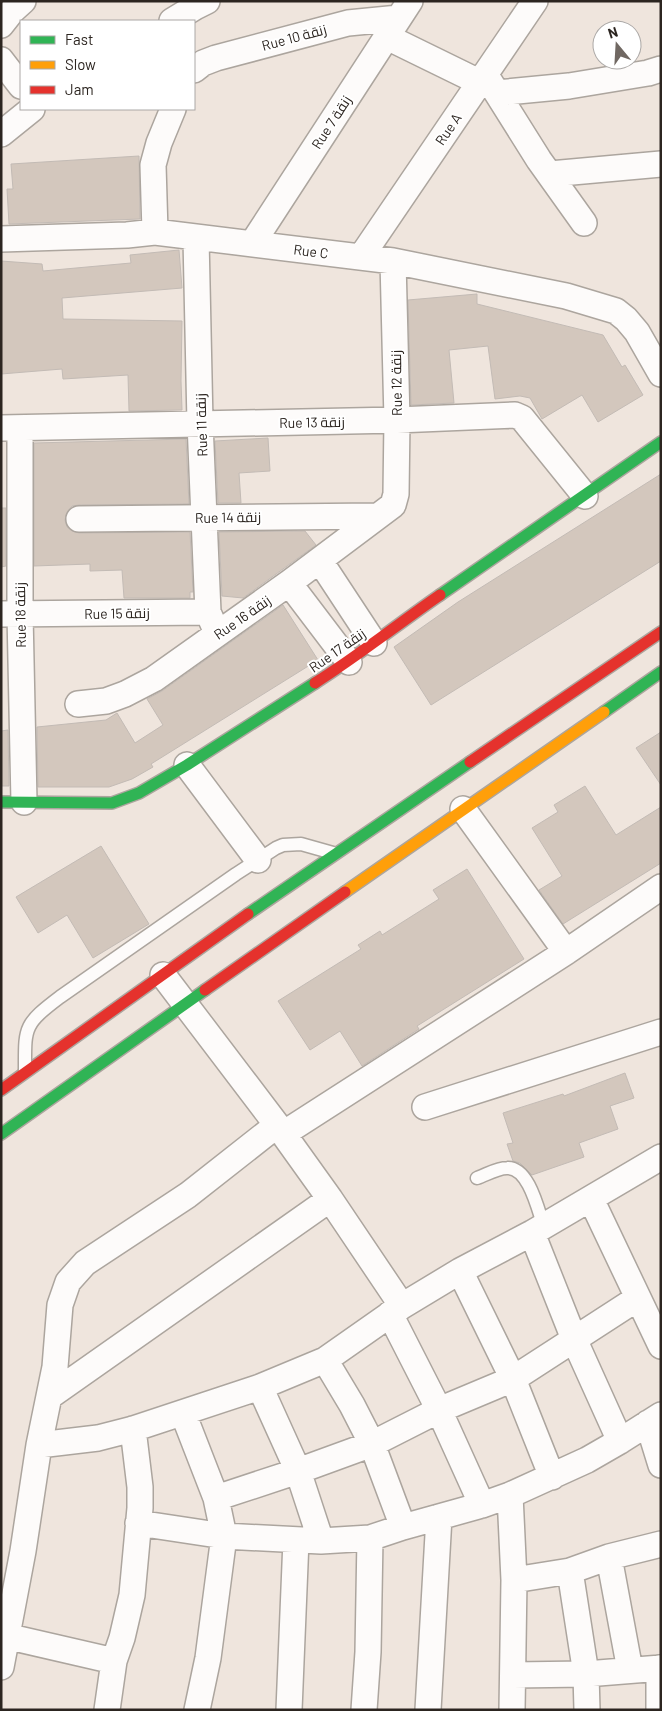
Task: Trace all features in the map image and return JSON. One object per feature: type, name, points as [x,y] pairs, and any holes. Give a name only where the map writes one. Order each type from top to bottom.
[{"type":"street","points":[[1,25],[23,1]]},
{"type":"street","points":[[174,20],[195,6],[207,1]]},
{"type":"street","name":"Rue A","points":[[361,257],[487,83],[535,1]]},
{"type":"street","points":[[398,19],[487,83],[584,223]]},
{"type":"street","name":"Rue 10 زنقة","points":[[195,69],[203,62],[216,58],[348,23],[398,19]]},
{"type":"street","name":"Rue 7 زنقة","points":[[252,244],[398,19]]},
{"type":"street","points":[[1,60],[20,85]]},
{"type":"street","points":[[487,83],[568,86],[648,73],[661,69]]},
{"type":"street","points":[[1,134],[31,110]]},
{"type":"street","points":[[155,232],[153,165],[159,143],[173,110]]},
{"type":"street","points":[[550,174],[661,164]]},
{"type":"street","name":"Rue C","points":[[1,239],[127,235],[155,232],[394,261],[566,296],[616,311],[626,319],[637,332],[661,374]]},
{"type":"street","name":"Rue 11 زنقة","points":[[196,238],[200,423],[213,623]]},
{"type":"street","name":"Rue 12 زنقة","points":[[385,510],[396,494],[397,420],[394,261]]},
{"type":"street","name":"Rue 13 زنقة","points":[[11,428],[397,420],[515,415],[522,418],[585,496]]},
{"type":"street","name":"Rue 18 زنقة","points":[[11,428],[13,802]]},
{"type":"street","name":"Rue 17 زنقة","points":[[13,802],[112,803],[139,793],[187,765],[349,662],[401,622],[661,442]]},
{"type":"street","name":"Rue 14 زنقة","points":[[79,519],[205,518],[385,510]]},
{"type":"street","name":"Rue 16 زنقة","points":[[78,704],[106,701],[125,694],[154,679],[213,623],[289,583],[385,510]]},
{"type":"street","points":[[320,561],[374,643]]},
{"type":"street","points":[[289,583],[349,662]]},
{"type":"street","name":"Rue 15 زنقة","points":[[11,614],[213,623]]},
{"type":"street","points":[[1,1090],[276,894],[661,632]]},
{"type":"street","points":[[1,1134],[184,1004],[661,672]]},
{"type":"street","points":[[187,765],[258,860]]},
{"type":"street","points":[[464,809],[566,952]]},
{"type":"street","points":[[1,1667],[4,1636],[39,1445],[56,1367],[60,1305],[68,1282],[75,1273],[85,1263],[188,1195],[280,1129],[566,952],[661,887]]},
{"type":"street","points":[[163,976],[280,1129],[330,1199],[396,1310],[482,1505]]},
{"type":"street","points":[[425,1107],[661,1032]]},
{"type":"street","points":[[39,1445],[98,1438],[133,1429],[260,1388],[325,1360],[396,1310],[460,1271],[538,1230],[661,1157]]},
{"type":"street","points":[[50,1396],[330,1199]]},
{"type":"street","points":[[591,1199],[661,1346]]},
{"type":"street","points":[[538,1230],[574,1339],[620,1441]]},
{"type":"street","points":[[460,1271],[514,1379],[552,1476]]},
{"type":"street","points":[[216,1498],[372,1444],[439,1410],[514,1379],[638,1298]]},
{"type":"street","points":[[325,1360],[352,1405],[372,1444],[403,1527]]},
{"type":"street","points":[[260,1388],[298,1471],[321,1542]]},
{"type":"street","points":[[183,1413],[216,1498],[224,1536],[208,1658],[197,1710]]},
{"type":"street","points":[[138,1523],[224,1536],[321,1542],[370,1538],[510,1495],[587,1460],[654,1419],[661,1465]]},
{"type":"street","points":[[107,1710],[114,1661],[122,1638],[132,1595],[140,1487],[133,1429]]},
{"type":"street","points":[[510,1495],[514,1580],[512,1710]]},
{"type":"street","points":[[428,1710],[439,1517]]},
{"type":"street","points":[[364,1710],[368,1652],[370,1538]]},
{"type":"street","points":[[289,1710],[296,1540]]},
{"type":"street","points":[[514,1580],[570,1570],[609,1557],[661,1544]]},
{"type":"street","points":[[609,1557],[630,1670]]},
{"type":"street","points":[[570,1570],[586,1674],[587,1710]]},
{"type":"street","points":[[4,1636],[114,1661]]},
{"type":"street","points":[[512,1676],[586,1674],[660,1668],[659,1710]]},
{"type":"lane","points":[[26,1073],[26,1033],[41,1011],[283,844],[300,844],[335,854]]},
{"type":"lane","points":[[477,1178],[504,1168],[512,1168],[520,1172],[528,1183],[538,1230]]},
{"type":"building","points":[[139,156],[140,219],[9,224],[7,189],[13,189],[11,164]]},
{"type":"building","points":[[179,250],[182,288],[62,298],[63,319],[182,321],[182,410],[129,411],[128,375],[63,379],[62,369],[1,374],[1,261],[42,264],[43,271],[131,263],[130,255]]},
{"type":"building","points":[[477,294],[477,304],[603,335],[622,367],[625,365],[643,395],[598,422],[582,395],[542,419],[530,398],[520,396],[495,399],[488,346],[449,350],[454,403],[411,405],[408,300]]},
{"type":"building","points":[[268,438],[270,471],[239,473],[241,503],[218,503],[215,441]]},
{"type":"building","points":[[186,439],[189,504],[79,505],[72,506],[67,512],[65,520],[67,527],[79,533],[190,532],[193,592],[190,592],[190,598],[124,598],[122,570],[90,571],[90,564],[34,566],[34,443]]},
{"type":"building","points":[[661,474],[661,561],[431,705],[394,647],[458,602]]},
{"type":"building","points":[[1,508],[6,508],[6,566],[1,567]]},
{"type":"building","points":[[305,531],[316,545],[243,598],[222,596],[219,532]]},
{"type":"building","points":[[283,605],[318,660],[151,764],[153,767],[132,779],[109,787],[38,787],[37,727],[106,720],[117,713],[135,743],[163,725],[147,699],[162,691]]},
{"type":"building","points":[[8,730],[9,786],[1,786],[1,731]]},
{"type":"building","points":[[661,732],[661,785],[636,748]]},
{"type":"building","points":[[585,786],[616,835],[661,807],[661,863],[563,924],[539,890],[562,876],[532,828],[558,812],[554,805]]},
{"type":"building","points":[[101,846],[149,924],[93,958],[67,915],[38,933],[16,897]]},
{"type":"building","points":[[467,869],[524,959],[417,1026],[419,1029],[362,1066],[340,1031],[310,1050],[278,1001],[361,949],[358,945],[380,931],[382,935],[439,899],[433,890]]},
{"type":"building","points":[[625,1073],[634,1098],[610,1106],[618,1129],[579,1143],[584,1157],[532,1175],[520,1163],[513,1161],[507,1144],[513,1143],[503,1113],[563,1094],[564,1096]]},
{"type":"traffic: fast","points":[[440,595],[661,442]]},
{"type":"traffic: fast","points":[[604,712],[661,672]]},
{"type":"traffic: fast","points":[[1,802],[112,803],[139,793],[187,765],[315,683]]},
{"type":"traffic: fast","points":[[248,914],[470,762]]},
{"type":"traffic: fast","points":[[1,1134],[205,990]]},
{"type":"traffic: slow","points":[[345,892],[604,712]]},
{"type":"traffic: jam","points":[[315,683],[440,595]]},
{"type":"traffic: jam","points":[[470,762],[661,632]]},
{"type":"traffic: jam","points":[[205,990],[345,892]]},
{"type":"traffic: jam","points":[[1,1090],[248,914]]}]
